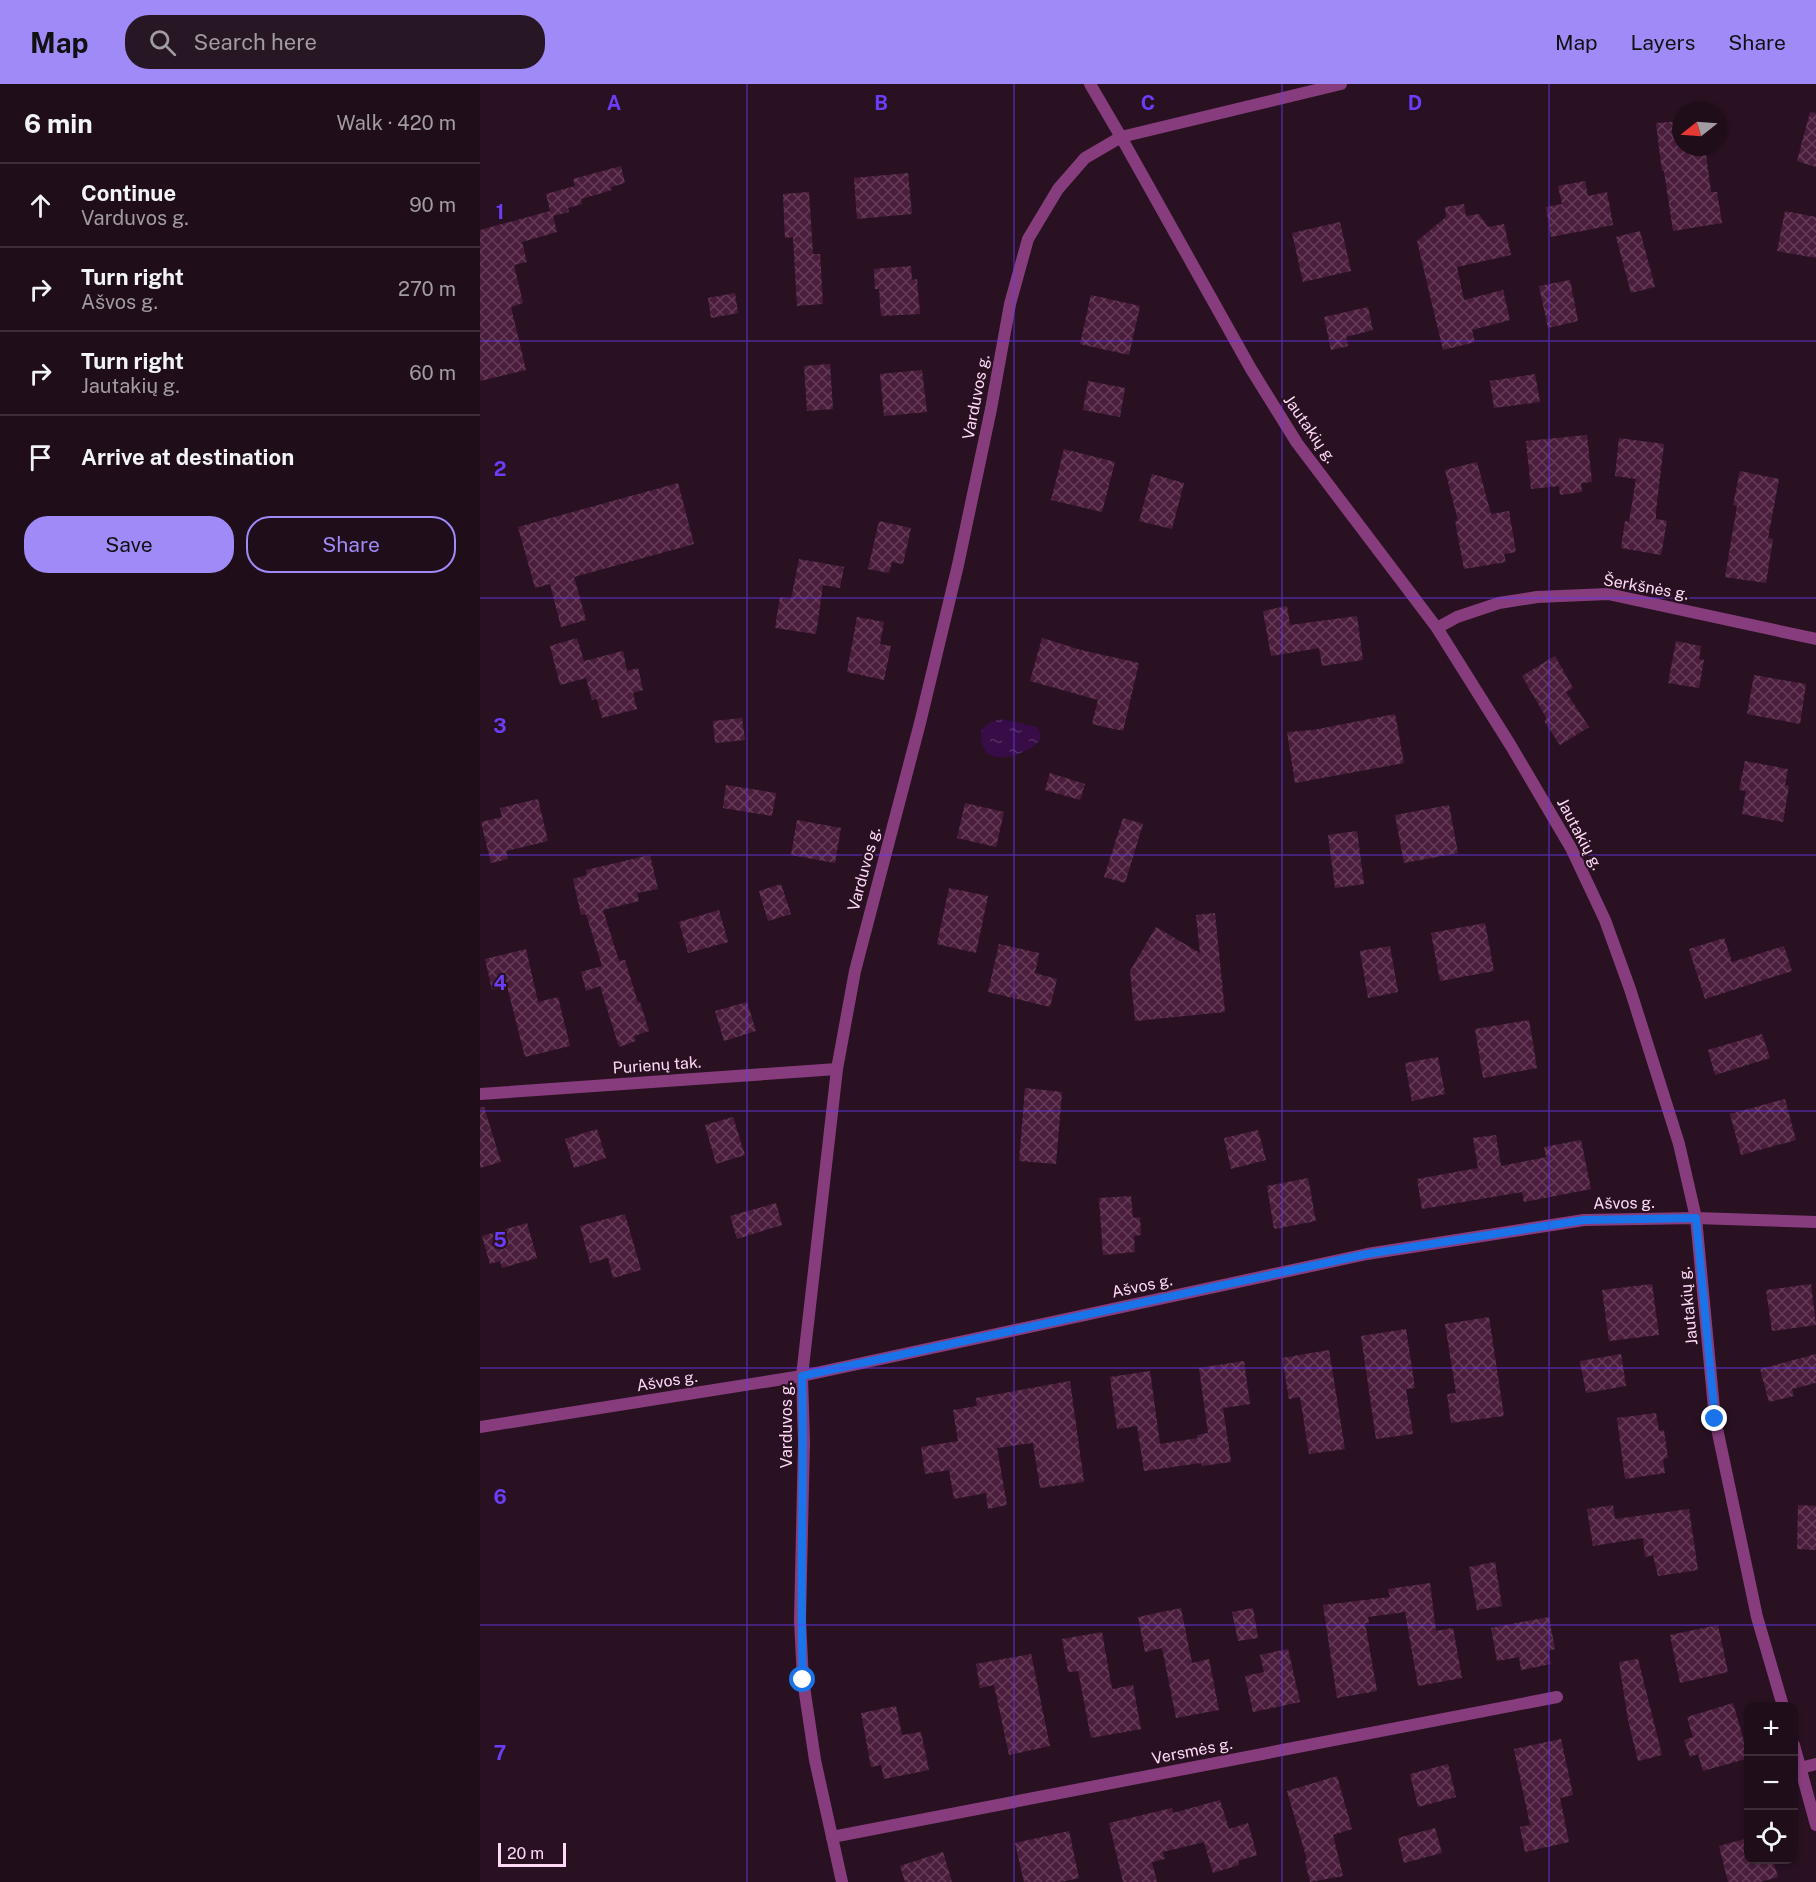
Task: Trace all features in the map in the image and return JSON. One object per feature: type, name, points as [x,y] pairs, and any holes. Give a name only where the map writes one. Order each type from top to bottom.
[{"type":"street","name":"Jautakių g.","points":[[1090,84],[1251,369],[1297,443],[1437,628],[1511,746],[1571,848],[1605,920],[1630,989],[1679,1144],[1696,1218],[1715,1419],[1757,1617],[1782,1702]]},
{"type":"street","name":"Varduvos g.","points":[[842,1882],[815,1761],[803,1680],[800,1620],[804,1442],[802,1376],[837,1069],[855,970],[920,723],[958,565],[991,409],[1010,304],[1028,239],[1058,189],[1085,158],[1121,137],[1341,84]]},
{"type":"street","name":"Šerkšnės g.","points":[[1437,628],[1457,616],[1499,603],[1537,597],[1608,594],[1816,639]]},
{"type":"street","name":"Purienų tak.","points":[[480,1094],[837,1069]]},
{"type":"street","name":"Ašvos g.","points":[[480,1427],[802,1376],[1367,1254],[1584,1220],[1696,1218],[1816,1222]]},
{"type":"street","name":"Versmės g.","points":[[832,1837],[1557,1697]]},
{"type":"street","points":[[1797,1756],[1816,1825]]},
{"type":"street","points":[[1800,1768],[1816,1764]]},
{"type":"water","points":[[1001,719],[1037,727],[1040,740],[1032,747],[1011,756],[992,756],[985,751],[982,729],[991,722]]},
{"type":"building","points":[[1810,112],[1816,113],[1816,167],[1797,161]]},
{"type":"building","points":[[1672,122],[1672,156],[1706,156],[1711,192],[1717,192],[1722,223],[1673,231],[1656,123]]},
{"type":"building","points":[[621,166],[625,183],[611,187],[612,190],[581,199],[582,204],[568,208],[569,212],[553,216],[557,232],[522,242],[527,262],[514,265],[523,303],[511,307],[526,370],[480,381],[480,230],[550,211],[546,194],[575,186],[573,179]]},
{"type":"building","points":[[908,173],[912,214],[857,219],[854,178]]},
{"type":"building","points":[[1585,181],[1588,196],[1607,192],[1613,225],[1551,237],[1546,207],[1562,204],[1558,186]]},
{"type":"building","points":[[809,192],[813,254],[820,254],[823,304],[797,306],[793,237],[785,238],[783,194]]},
{"type":"building","points":[[1464,204],[1466,216],[1479,214],[1488,227],[1504,224],[1511,255],[1457,267],[1464,300],[1503,290],[1510,320],[1472,330],[1475,342],[1443,350],[1417,241],[1446,217],[1445,207]]},
{"type":"building","points":[[1785,211],[1816,217],[1816,258],[1777,251]]},
{"type":"building","points":[[1340,222],[1351,271],[1303,282],[1292,233]]},
{"type":"building","points":[[1640,231],[1655,287],[1631,293],[1616,237]]},
{"type":"building","points":[[911,266],[912,280],[917,279],[920,314],[881,316],[879,289],[875,289],[874,269]]},
{"type":"building","points":[[1570,280],[1578,321],[1548,328],[1539,286]]},
{"type":"building","points":[[735,293],[738,313],[711,318],[708,298]]},
{"type":"building","points":[[1091,295],[1140,306],[1129,355],[1080,344]]},
{"type":"building","points":[[1368,307],[1373,330],[1346,337],[1348,346],[1331,350],[1324,317]]},
{"type":"building","points":[[830,364],[833,409],[807,411],[804,366]]},
{"type":"building","points":[[922,370],[927,412],[884,416],[880,374]]},
{"type":"building","points":[[1535,374],[1540,402],[1494,408],[1490,381]]},
{"type":"building","points":[[1088,381],[1125,388],[1120,417],[1083,410]]},
{"type":"building","points":[[1587,435],[1592,482],[1581,483],[1582,492],[1560,495],[1559,486],[1531,489],[1526,441]]},
{"type":"building","points":[[1619,438],[1664,444],[1656,511],[1656,519],[1667,521],[1661,555],[1621,548],[1625,521],[1629,522],[1636,479],[1615,476]]},
{"type":"building","points":[[1064,449],[1115,462],[1102,512],[1051,500]]},
{"type":"building","points":[[1477,462],[1491,514],[1509,511],[1516,552],[1504,554],[1506,562],[1464,569],[1455,521],[1458,521],[1445,470]]},
{"type":"building","points":[[1740,471],[1779,479],[1768,538],[1773,539],[1766,583],[1725,577],[1737,506],[1733,505]]},
{"type":"building","points":[[1152,474],[1184,483],[1172,529],[1139,521]]},
{"type":"building","points":[[678,483],[694,544],[574,577],[586,620],[561,627],[550,584],[535,588],[518,527]]},
{"type":"building","points":[[879,521],[911,528],[903,564],[892,562],[889,573],[868,569]]},
{"type":"building","points":[[799,559],[844,567],[840,588],[823,585],[816,634],[775,628],[780,597],[791,599]]},
{"type":"building","points":[[1287,606],[1290,625],[1357,616],[1363,660],[1322,666],[1319,648],[1271,656],[1263,611]]},
{"type":"building","points":[[857,617],[884,622],[880,644],[891,646],[884,680],[847,672]]},
{"type":"building","points":[[577,638],[584,661],[623,651],[627,671],[638,668],[643,690],[633,693],[637,709],[602,718],[597,699],[592,700],[586,678],[560,685],[550,646]]},
{"type":"building","points":[[1042,638],[1081,650],[1139,663],[1123,731],[1092,724],[1098,700],[1030,681]]},
{"type":"building","points":[[1676,641],[1701,646],[1699,659],[1704,660],[1699,688],[1668,683]]},
{"type":"building","points":[[1555,656],[1573,688],[1566,692],[1589,727],[1560,745],[1544,721],[1547,719],[1522,676]]},
{"type":"building","points":[[1754,675],[1806,684],[1800,724],[1747,714]]},
{"type":"building","points":[[1395,714],[1404,763],[1295,783],[1287,732],[1313,730]]},
{"type":"building","points":[[742,718],[745,740],[715,743],[713,721]]},
{"type":"building","points":[[1745,761],[1788,769],[1785,785],[1789,786],[1783,822],[1742,814],[1746,791],[1739,790]]},
{"type":"building","points":[[1050,773],[1085,784],[1080,800],[1045,790]]},
{"type":"building","points":[[726,785],[776,793],[772,816],[723,808]]},
{"type":"building","points":[[538,799],[548,841],[506,851],[508,859],[491,863],[481,822],[502,817],[500,808]]},
{"type":"building","points":[[965,803],[1004,812],[996,847],[957,838]]},
{"type":"building","points":[[1449,805],[1458,853],[1404,863],[1395,815]]},
{"type":"building","points":[[1123,818],[1143,824],[1125,883],[1104,877]]},
{"type":"building","points":[[797,820],[841,828],[835,863],[791,855]]},
{"type":"building","points":[[1357,831],[1364,884],[1335,888],[1328,835]]},
{"type":"building","points":[[650,855],[658,889],[637,893],[639,901],[603,910],[619,961],[625,960],[649,1031],[634,1036],[636,1041],[619,1047],[600,986],[586,991],[581,972],[602,966],[586,914],[581,915],[573,879],[587,875],[586,870]]},
{"type":"building","points":[[781,884],[791,914],[768,921],[759,891]]},
{"type":"building","points":[[949,888],[988,896],[976,953],[937,944]]},
{"type":"building","points":[[719,910],[728,942],[688,953],[679,922]]},
{"type":"building","points":[[1215,913],[1225,1012],[1135,1021],[1130,971],[1156,927],[1200,953],[1196,915]]},
{"type":"building","points":[[1485,923],[1494,971],[1440,981],[1431,933]]},
{"type":"building","points":[[1724,938],[1732,962],[1784,946],[1792,971],[1705,999],[1689,949]]},
{"type":"building","points":[[999,944],[1039,953],[1035,973],[1057,979],[1050,1007],[988,992]]},
{"type":"building","points":[[1390,946],[1398,992],[1368,998],[1360,951]]},
{"type":"building","points":[[526,949],[538,1002],[558,997],[570,1046],[525,1057],[507,986],[492,990],[485,959]]},
{"type":"building","points":[[747,1002],[756,1031],[724,1041],[715,1011]]},
{"type":"building","points":[[1529,1020],[1537,1068],[1483,1078],[1475,1029]]},
{"type":"building","points":[[1762,1034],[1770,1058],[1715,1075],[1708,1050]]},
{"type":"building","points":[[1438,1057],[1445,1094],[1412,1101],[1405,1063]]},
{"type":"building","points":[[1025,1088],[1062,1092],[1056,1164],[1019,1161]]},
{"type":"building","points":[[1785,1099],[1796,1140],[1741,1155],[1730,1114]]},
{"type":"building","points":[[480,1107],[484,1107],[501,1162],[480,1168]]},
{"type":"building","points":[[733,1117],[745,1155],[716,1164],[705,1125]]},
{"type":"building","points":[[597,1129],[606,1158],[574,1168],[565,1139]]},
{"type":"building","points":[[1258,1130],[1266,1160],[1231,1169],[1224,1138]]},
{"type":"building","points":[[1496,1135],[1501,1166],[1546,1157],[1544,1147],[1581,1140],[1591,1189],[1524,1202],[1522,1192],[1422,1209],[1417,1179],[1478,1168],[1473,1138]]},
{"type":"building","points":[[1308,1178],[1316,1221],[1274,1229],[1267,1186]]},
{"type":"building","points":[[1131,1196],[1133,1218],[1140,1217],[1141,1235],[1134,1236],[1135,1252],[1103,1255],[1099,1198]]},
{"type":"building","points":[[776,1203],[782,1225],[737,1239],[730,1216]]},
{"type":"building","points":[[625,1214],[641,1270],[613,1278],[608,1258],[590,1263],[580,1226]]},
{"type":"building","points":[[527,1223],[537,1258],[502,1268],[500,1261],[490,1264],[482,1236]]},
{"type":"building","points":[[1652,1284],[1659,1335],[1609,1341],[1602,1290]]},
{"type":"building","points":[[1811,1284],[1816,1325],[1772,1331],[1766,1290]]},
{"type":"building","points":[[1489,1317],[1504,1416],[1451,1423],[1447,1394],[1456,1393],[1445,1324]]},
{"type":"building","points":[[1406,1329],[1415,1388],[1406,1389],[1413,1434],[1376,1439],[1361,1336]]},
{"type":"building","points":[[1329,1350],[1345,1449],[1309,1454],[1300,1397],[1289,1399],[1282,1358]]},
{"type":"building","points":[[1621,1354],[1626,1386],[1586,1393],[1580,1361]]},
{"type":"building","points":[[1816,1354],[1816,1383],[1792,1389],[1794,1396],[1769,1402],[1760,1369]]},
{"type":"building","points":[[1244,1361],[1250,1404],[1223,1408],[1231,1462],[1202,1466],[1201,1463],[1144,1471],[1137,1426],[1117,1429],[1110,1377],[1150,1371],[1160,1444],[1198,1438],[1197,1435],[1208,1433],[1199,1368]]},
{"type":"building","points":[[1070,1381],[1084,1482],[1040,1488],[1032,1443],[997,1448],[1007,1505],[988,1509],[986,1493],[954,1499],[949,1470],[925,1474],[921,1447],[958,1441],[953,1410],[977,1406],[976,1398]]},
{"type":"building","points":[[1656,1413],[1659,1431],[1664,1430],[1668,1458],[1663,1459],[1665,1473],[1625,1479],[1617,1418]]},
{"type":"building","points":[[1613,1505],[1615,1519],[1689,1509],[1698,1570],[1658,1576],[1653,1555],[1645,1557],[1643,1538],[1593,1546],[1587,1509]]},
{"type":"building","points":[[1798,1505],[1816,1506],[1816,1550],[1797,1549]]},
{"type":"building","points":[[1495,1562],[1502,1606],[1477,1610],[1469,1567]]},
{"type":"building","points":[[1430,1583],[1436,1631],[1453,1628],[1462,1678],[1418,1686],[1405,1612],[1368,1617],[1369,1623],[1365,1623],[1377,1691],[1337,1698],[1323,1605],[1390,1597],[1388,1589]]},
{"type":"building","points":[[1181,1608],[1192,1663],[1209,1659],[1219,1710],[1176,1718],[1162,1648],[1145,1652],[1138,1617]]},
{"type":"building","points":[[1253,1608],[1258,1638],[1238,1641],[1232,1612]]},
{"type":"building","points":[[1549,1617],[1555,1649],[1548,1651],[1551,1664],[1521,1670],[1519,1657],[1497,1661],[1491,1628]]},
{"type":"building","points":[[1718,1625],[1728,1672],[1680,1683],[1670,1635]]},
{"type":"building","points":[[1102,1632],[1112,1689],[1133,1685],[1141,1729],[1091,1738],[1078,1671],[1068,1672],[1062,1639]]},
{"type":"building","points":[[1288,1649],[1300,1702],[1253,1712],[1245,1676],[1264,1672],[1260,1655]]},
{"type":"building","points":[[1031,1654],[1050,1746],[1009,1755],[994,1685],[980,1688],[976,1664]]},
{"type":"building","points":[[1638,1659],[1662,1755],[1638,1761],[1628,1720],[1619,1662]]},
{"type":"building","points":[[1733,1703],[1744,1741],[1744,1759],[1703,1771],[1698,1754],[1690,1757],[1684,1740],[1693,1737],[1687,1717]]},
{"type":"building","points":[[896,1706],[902,1735],[921,1732],[929,1770],[884,1779],[881,1765],[871,1767],[861,1713]]},
{"type":"building","points":[[1561,1739],[1573,1795],[1560,1798],[1569,1842],[1525,1852],[1520,1827],[1530,1825],[1514,1749]]},
{"type":"building","points":[[1448,1764],[1456,1797],[1418,1807],[1410,1774]]},
{"type":"building","points":[[1337,1776],[1352,1829],[1333,1835],[1343,1876],[1310,1882],[1305,1861],[1307,1860],[1287,1791]]},
{"type":"building","points":[[1220,1800],[1229,1829],[1248,1823],[1257,1855],[1238,1861],[1239,1865],[1213,1873],[1204,1842],[1163,1852],[1165,1859],[1152,1862],[1157,1882],[1123,1882],[1109,1823],[1172,1808],[1173,1813]]},
{"type":"building","points":[[1435,1828],[1442,1853],[1404,1863],[1398,1838]]},
{"type":"building","points":[[1069,1831],[1079,1878],[1061,1882],[1024,1882],[1015,1843]]},
{"type":"building","points":[[1744,1839],[1744,1864],[1774,1864],[1778,1877],[1760,1882],[1728,1882],[1719,1846]]},
{"type":"building","points":[[943,1852],[952,1882],[905,1882],[900,1866]]},
{"type":"route","points":[[803,1680],[800,1620],[804,1442],[802,1376],[1367,1254],[1584,1220],[1696,1218],[1715,1419]]}]
